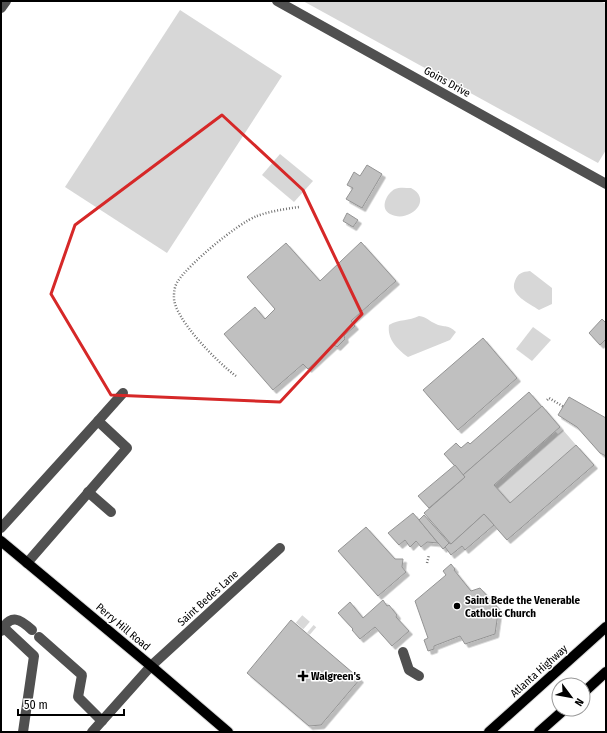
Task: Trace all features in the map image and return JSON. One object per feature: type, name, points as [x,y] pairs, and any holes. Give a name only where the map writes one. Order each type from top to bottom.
[{"type":"main road","name":"Perry Hill Road","points":[[1,541],[228,732]]},
{"type":"main road","name":"Atlanta Highway","points":[[490,732],[606,627]]},
{"type":"main road","points":[[591,685],[606,672]]},
{"type":"main road","points":[[539,732],[555,717]]},
{"type":"street","points":[[1,8],[6,1]]},
{"type":"street","name":"Goins Drive","points":[[277,1],[606,184]]},
{"type":"street","points":[[1,528],[124,393]]},
{"type":"street","points":[[27,563],[127,448],[98,421]]},
{"type":"street","points":[[88,492],[111,512]]},
{"type":"street","name":"Saint Bedes Lane","points":[[92,732],[151,666],[280,548]]},
{"type":"street","points":[[23,732],[34,656],[2,629],[10,620],[15,619],[21,620],[82,675],[78,697],[102,721]]},
{"type":"street","points":[[403,652],[409,670],[419,676]]},
{"type":"path","points":[[236,376],[201,344],[180,316],[174,298],[177,282],[189,267],[238,227],[256,216],[299,207]]},
{"type":"path","points":[[547,400],[549,398],[564,407]]},
{"type":"path","points":[[427,563],[429,555]]},
{"type":"highlighted area","points":[[222,115],[303,190],[362,314],[280,402],[111,395],[51,294],[75,225]]},
{"type":"shaded area","points":[[303,1],[600,1],[606,4],[606,150],[598,163]]},
{"type":"shaded area","points":[[180,10],[282,76],[167,253],[65,187]]},
{"type":"shaded area","points":[[280,154],[313,181],[294,202],[262,175]]},
{"type":"shaded area","points":[[398,188],[411,188],[417,193],[420,199],[416,209],[405,216],[390,214],[385,208],[385,201],[389,194]]},
{"type":"shaded area","points":[[530,271],[552,288],[552,304],[539,310],[521,298],[517,294],[514,286],[517,276],[523,272]]},
{"type":"shaded area","points":[[419,316],[436,324],[449,327],[456,332],[450,340],[408,357],[400,351],[391,339],[389,325]]},
{"type":"shaded area","points":[[533,327],[551,340],[532,361],[516,349]]},
{"type":"shaded area","points":[[563,430],[576,445],[510,503],[494,485],[555,431],[558,434]]},
{"type":"building","points":[[367,165],[382,174],[362,208],[346,199],[353,188],[347,185],[354,172],[360,176]]},
{"type":"building","points":[[347,213],[358,220],[353,227],[343,221]]},
{"type":"building","points":[[361,242],[396,281],[351,321],[355,326],[344,336],[345,339],[337,347],[334,345],[308,369],[303,364],[273,390],[224,334],[255,307],[265,319],[275,309],[247,277],[286,243],[320,281]]},
{"type":"building","points":[[602,319],[606,323],[606,339],[600,345],[589,333]]},
{"type":"building","points":[[483,338],[517,378],[458,430],[423,390]]},
{"type":"building","points":[[529,392],[542,407],[463,475],[444,454],[456,443],[461,448],[468,442],[470,444]]},
{"type":"building","points":[[569,397],[606,418],[606,456],[600,453],[577,427],[558,415]]},
{"type":"building","points":[[542,406],[560,427],[494,485],[510,503],[576,445],[594,465],[507,540],[484,514],[451,544],[424,513],[465,477],[463,475]]},
{"type":"building","points":[[455,465],[465,477],[429,508],[418,496]]},
{"type":"building","points":[[413,513],[438,543],[427,542],[421,547],[416,541],[410,547],[405,540],[399,545],[388,533]]},
{"type":"building","points":[[484,514],[494,525],[465,550],[462,546],[451,555],[445,547],[449,543],[451,544]]},
{"type":"building","points":[[424,515],[449,543],[443,549],[419,520]]},
{"type":"building","points":[[366,527],[395,559],[403,559],[402,567],[406,572],[378,596],[338,551]]},
{"type":"building","name":"Saint Bede the Venerable Catholic Church","points":[[451,564],[471,591],[480,588],[501,611],[498,613],[495,634],[465,644],[460,636],[434,646],[434,649],[428,651],[424,640],[428,638],[415,601],[446,575],[443,571]]},
{"type":"building","points":[[383,600],[387,606],[389,605],[397,615],[396,617],[409,631],[392,646],[375,627],[360,639],[338,613],[350,602],[363,618]]},
{"type":"building","name":"Walgreen's","points":[[291,620],[360,679],[321,725],[309,726],[247,673]]},
{"type":"tunnel","points":[[299,619],[313,631]]},
{"type":"place","name":"Saint Bede the Venerable Catholic Church","points":[[457,606]]},
{"type":"place","name":"Walgreen's","points":[[303,676]]}]
